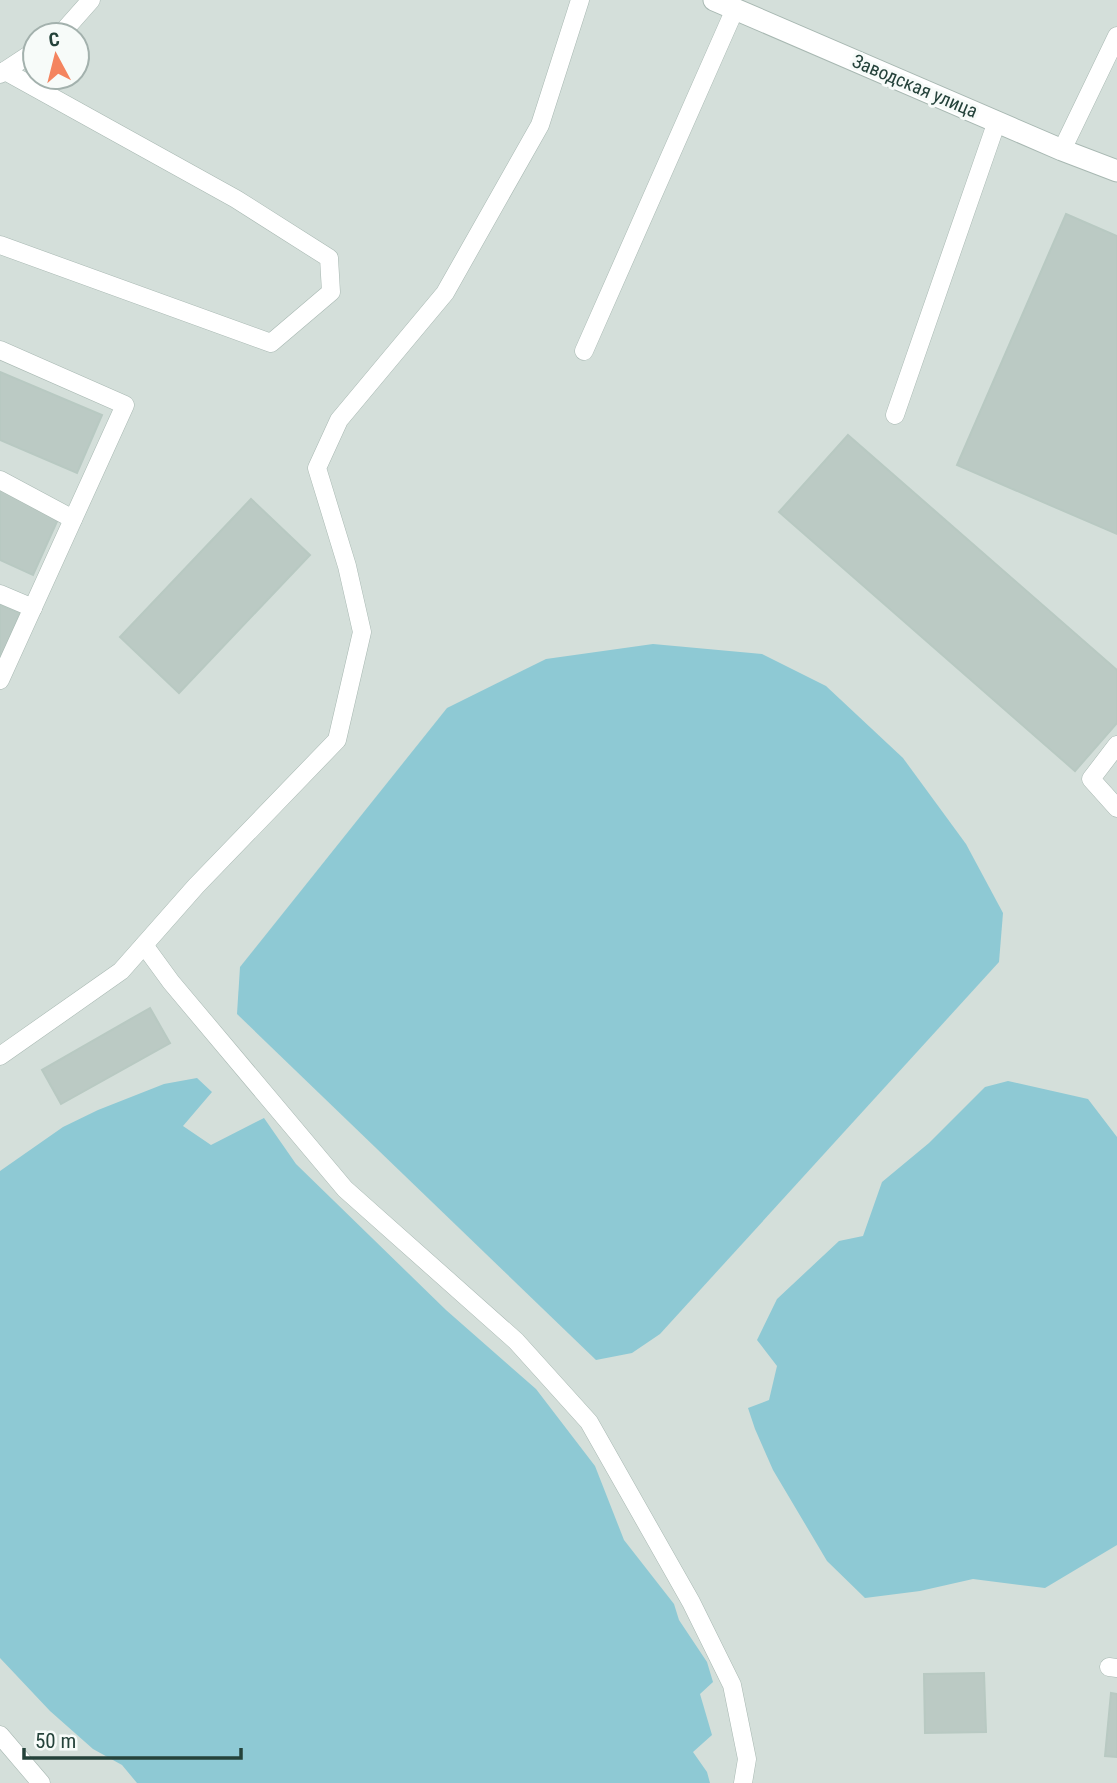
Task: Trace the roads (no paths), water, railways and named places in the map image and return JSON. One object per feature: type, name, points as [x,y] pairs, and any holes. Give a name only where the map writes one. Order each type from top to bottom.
[{"type":"street","name":"Заводская улица","points":[[714,0],[1117,171]]},
{"type":"lane","points":[[72,21],[91,0]]},
{"type":"lane","points":[[0,1056],[121,971],[196,886],[337,740],[362,632],[347,566],[317,468],[339,420],[445,293],[540,125],[580,0]]},
{"type":"lane","points":[[584,351],[736,9]]},
{"type":"lane","points":[[1062,149],[1117,36]]},
{"type":"lane","points":[[0,245],[271,343],[331,292],[329,258],[236,199],[3,72],[21,60]]},
{"type":"lane","points":[[895,415],[997,121]]},
{"type":"lane","points":[[0,350],[125,405],[0,680]]},
{"type":"lane","points":[[0,480],[73,519]]},
{"type":"lane","points":[[0,594],[33,608]]},
{"type":"lane","points":[[1117,746],[1091,779],[1117,808]]},
{"type":"lane","points":[[144,945],[171,982],[345,1189],[516,1341],[589,1422],[691,1602],[732,1685],[747,1759],[743,1783]]},
{"type":"lane","points":[[0,1735],[41,1783]]},
{"type":"water","points":[[653,644],[762,654],[826,686],[903,758],[966,844],[1003,913],[999,962],[660,1334],[632,1353],[596,1360],[237,1014],[240,967],[447,708],[546,659]]},
{"type":"water","points":[[197,1078],[212,1092],[183,1126],[211,1145],[264,1118],[296,1164],[446,1310],[536,1389],[595,1466],[624,1540],[674,1604],[679,1620],[707,1662],[713,1682],[700,1694],[712,1735],[693,1752],[707,1772],[710,1783],[137,1783],[122,1765],[93,1749],[50,1711],[0,1658],[0,1171],[63,1127],[98,1110],[164,1084]]},
{"type":"water","points":[[1008,1081],[1088,1099],[1117,1137],[1117,1545],[1045,1588],[973,1579],[920,1591],[865,1598],[827,1561],[773,1470],[755,1429],[748,1408],[769,1400],[777,1366],[757,1340],[777,1299],[839,1241],[863,1236],[882,1182],[929,1143],[985,1087]]}]
